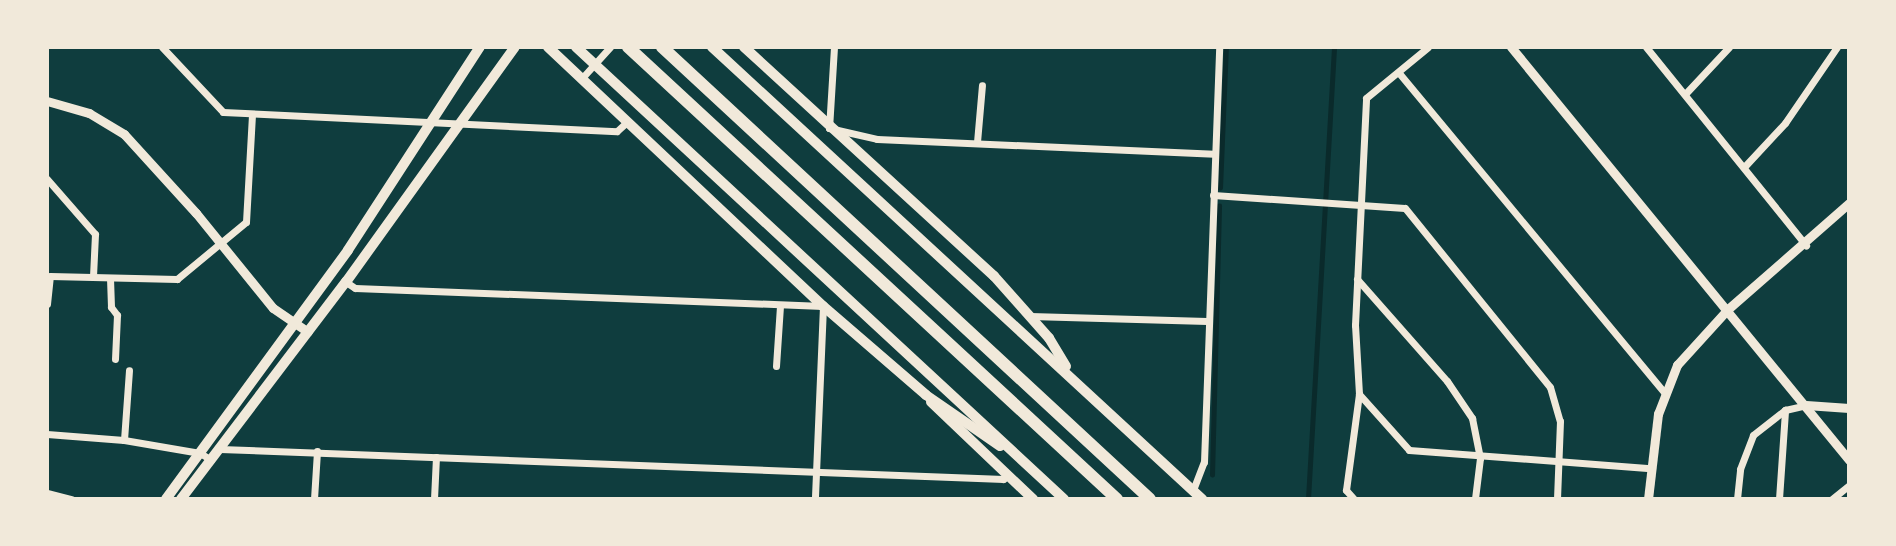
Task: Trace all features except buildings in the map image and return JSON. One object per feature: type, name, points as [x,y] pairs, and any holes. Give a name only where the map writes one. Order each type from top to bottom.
[{"type":"highway","points":[[628,47],[1117,499]]},
{"type":"highway","points":[[663,47],[1150,499]]},
{"type":"main road","points":[[166,499],[348,250],[427,123],[480,47]]},
{"type":"main road","points":[[181,499],[346,282],[514,47]]},
{"type":"main road","points":[[548,47],[823,306],[926,395],[1033,499]]},
{"type":"main road","points":[[576,47],[1064,499]]},
{"type":"main road","points":[[712,47],[1202,499]]},
{"type":"main road","points":[[744,47],[993,276],[1030,316],[1073,378]]},
{"type":"main road","points":[[926,395],[1036,472]]},
{"type":"street","points":[[162,47],[223,112],[617,131],[626,123]]},
{"type":"street","points":[[582,78],[610,47]]},
{"type":"street","points":[[834,47],[829,128],[877,139],[1214,153]]},
{"type":"street","points":[[1193,490],[1204,462],[1219,47]]},
{"type":"street","points":[[1354,499],[1346,490],[1359,394],[1357,279],[1366,98],[1428,47]]},
{"type":"street","points":[[1511,47],[1849,460]]},
{"type":"street","points":[[1646,47],[1745,166],[1806,245]]},
{"type":"street","points":[[1686,93],[1729,47]]},
{"type":"street","points":[[1745,166],[1785,123],[1837,47]]},
{"type":"street","points":[[1399,73],[1664,392]]},
{"type":"street","points":[[977,142],[982,85]]},
{"type":"street","points":[[47,101],[89,113],[124,134],[221,243],[274,308],[307,332]]},
{"type":"street","points":[[47,304],[49,276],[177,279],[246,222],[252,114]]},
{"type":"street","points":[[47,179],[95,234],[93,277]]},
{"type":"street","points":[[1213,195],[1405,208],[1550,387],[1560,421],[1557,499]]},
{"type":"street","points":[[1648,499],[1650,468],[1664,392],[1693,344],[1728,309],[1806,245],[1849,203]]},
{"type":"street","points":[[110,278],[111,307],[117,315],[115,359]]},
{"type":"street","points":[[1357,279],[1447,381],[1472,418],[1480,458],[1475,499]]},
{"type":"street","points":[[346,282],[355,288],[823,306],[816,499]]},
{"type":"street","points":[[776,366],[780,306]]},
{"type":"street","points":[[1030,316],[1207,321]]},
{"type":"street","points":[[124,440],[129,370]]},
{"type":"street","points":[[1359,394],[1409,450],[1480,458],[1650,468]]},
{"type":"street","points":[[1737,499],[1740,469],[1753,435],[1785,410],[1806,405],[1849,408]]},
{"type":"street","points":[[1779,499],[1785,410]]},
{"type":"street","points":[[47,434],[124,440],[200,453],[211,460]]},
{"type":"street","points":[[220,449],[1003,480],[1007,475]]},
{"type":"street","points":[[314,499],[317,451]]},
{"type":"street","points":[[435,499],[436,457]]},
{"type":"street","points":[[1832,499],[1849,485]]},
{"type":"street","points":[[47,493],[71,499]]},
{"type":"waterway","points":[[1220,188],[1226,47]]},
{"type":"waterway","points":[[1308,499],[1334,47]]},
{"type":"waterway","points":[[1212,475],[1219,206]]}]
